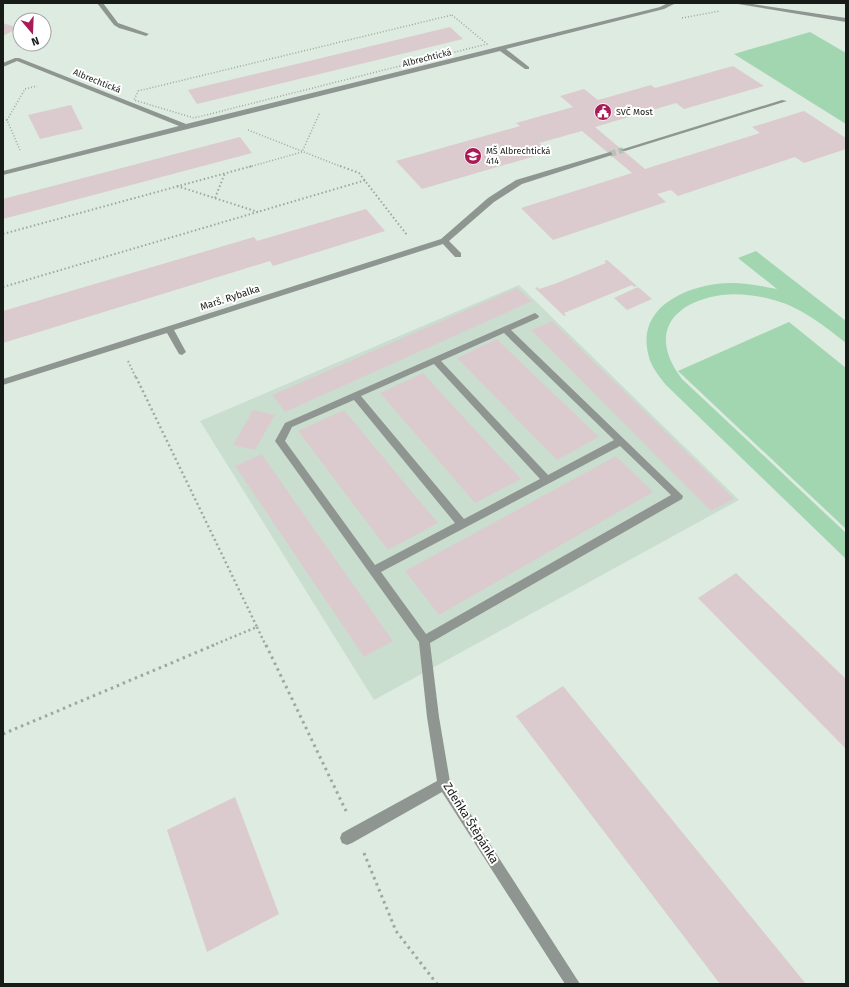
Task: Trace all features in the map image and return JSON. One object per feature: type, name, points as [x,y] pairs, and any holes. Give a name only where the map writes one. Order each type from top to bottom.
[{"type":"street","points":[[100,3],[116,24],[121,27],[146,34]]},
{"type":"street","name":"Albrechtická","points":[[3,173],[184,126],[502,49],[662,8],[672,3]]},
{"type":"street","points":[[737,3],[846,20]]},
{"type":"street","points":[[502,49],[527,68]]},
{"type":"street","name":"Albrechtická","points":[[7,54],[184,126]]},
{"type":"street","points":[[3,65],[17,59]]},
{"type":"street","points":[[623,150],[784,101]]},
{"type":"street","points":[[458,255],[444,241],[491,200],[505,190],[519,182],[610,154]]},
{"type":"street","name":"Marš. Rybalka","points":[[3,382],[444,241]]},
{"type":"street","points":[[505,329],[678,496],[424,641],[280,441],[288,425],[505,329],[535,316]]},
{"type":"street","points":[[169,328],[182,352]]},
{"type":"street","points":[[435,360],[547,480]]},
{"type":"street","points":[[356,395],[462,524]]},
{"type":"street","points":[[373,571],[621,441]]},
{"type":"street","name":"Zdeňka Štěpánka","points":[[424,641],[433,717],[444,784],[573,984]]},
{"type":"street","points":[[352,836],[444,784]]},
{"type":"path","points":[[662,8],[679,18],[736,9],[737,3]]},
{"type":"path","points":[[452,16],[487,44],[194,118],[134,100],[138,91],[452,16]]},
{"type":"path","points":[[3,121],[7,120],[25,89],[37,86]]},
{"type":"path","points":[[302,152],[321,110]]},
{"type":"path","points":[[7,120],[22,154]]},
{"type":"path","points":[[245,129],[359,173],[419,249]]},
{"type":"path","points":[[3,234],[302,152]]},
{"type":"path","points":[[215,198],[225,173]]},
{"type":"path","points":[[3,287],[366,180]]},
{"type":"path","points":[[177,186],[259,212]]},
{"type":"path","points":[[120,344],[257,627],[396,931],[437,984]]},
{"type":"path","points":[[3,734],[257,627]]},
{"type":"shaded area","points":[[519,285],[739,500],[374,700],[200,421]]},
{"type":"green space","points":[[810,32],[846,53],[846,124],[734,54]]},
{"type":"green space","points":[[756,251],[846,321],[846,343],[811,317],[791,306],[764,298],[734,294],[704,299],[689,305],[678,313],[670,323],[666,335],[667,348],[672,363],[682,379],[846,533],[846,559],[666,385],[655,370],[649,357],[647,338],[649,325],[665,304],[676,297],[702,287],[724,283],[746,284],[777,289],[738,258]]},
{"type":"green space","points":[[789,322],[846,368],[846,529],[678,371]]},
{"type":"building","points":[[3,23],[12,26],[12,31],[3,36]]},
{"type":"building","points":[[450,27],[463,39],[197,104],[188,90]]},
{"type":"building","points":[[733,66],[764,86],[684,109],[676,103],[595,127],[645,169],[760,133],[752,127],[804,111],[846,138],[846,149],[804,163],[795,157],[678,196],[671,190],[657,194],[666,202],[553,240],[521,208],[632,173],[582,131],[539,143],[549,152],[422,189],[396,161],[520,126],[516,123],[573,107],[560,96],[584,89],[598,100],[651,85],[655,88]]},
{"type":"building","points":[[71,105],[83,129],[40,139],[28,115]]},
{"type":"building","points":[[240,137],[252,153],[3,219],[3,199]]},
{"type":"building","points":[[366,209],[385,231],[273,266],[270,261],[3,343],[3,311],[254,237],[257,241]]},
{"type":"building","points":[[607,260],[637,286],[634,287],[632,285],[564,313],[566,315],[564,316],[535,288],[537,287],[539,289],[557,283],[606,263],[604,261]]},
{"type":"building","points":[[638,287],[652,299],[627,310],[614,298]]},
{"type":"building","points":[[517,288],[532,301],[285,412],[272,395]]},
{"type":"building","points":[[552,321],[734,499],[711,511],[531,330]]},
{"type":"building","points":[[497,339],[599,437],[557,460],[457,358]]},
{"type":"building","points":[[423,373],[521,479],[475,503],[380,393]]},
{"type":"building","points":[[253,410],[275,415],[255,450],[233,445]]},
{"type":"building","points":[[344,410],[438,523],[388,550],[298,431]]},
{"type":"building","points":[[262,454],[393,641],[364,657],[235,466]]},
{"type":"building","points":[[616,456],[653,492],[439,615],[405,571]]},
{"type":"building","points":[[736,573],[846,679],[846,749],[698,598]]},
{"type":"building","points":[[563,686],[806,984],[720,984],[516,716]]},
{"type":"building","points":[[235,797],[279,914],[207,952],[167,830]]},
{"type":"tunnel","points":[[610,154],[623,150]]},
{"type":"place","name":"SVČ Most","points":[[603,112]]},
{"type":"place","name":"MŠ Albrechtická 414","points":[[473,156]]}]
